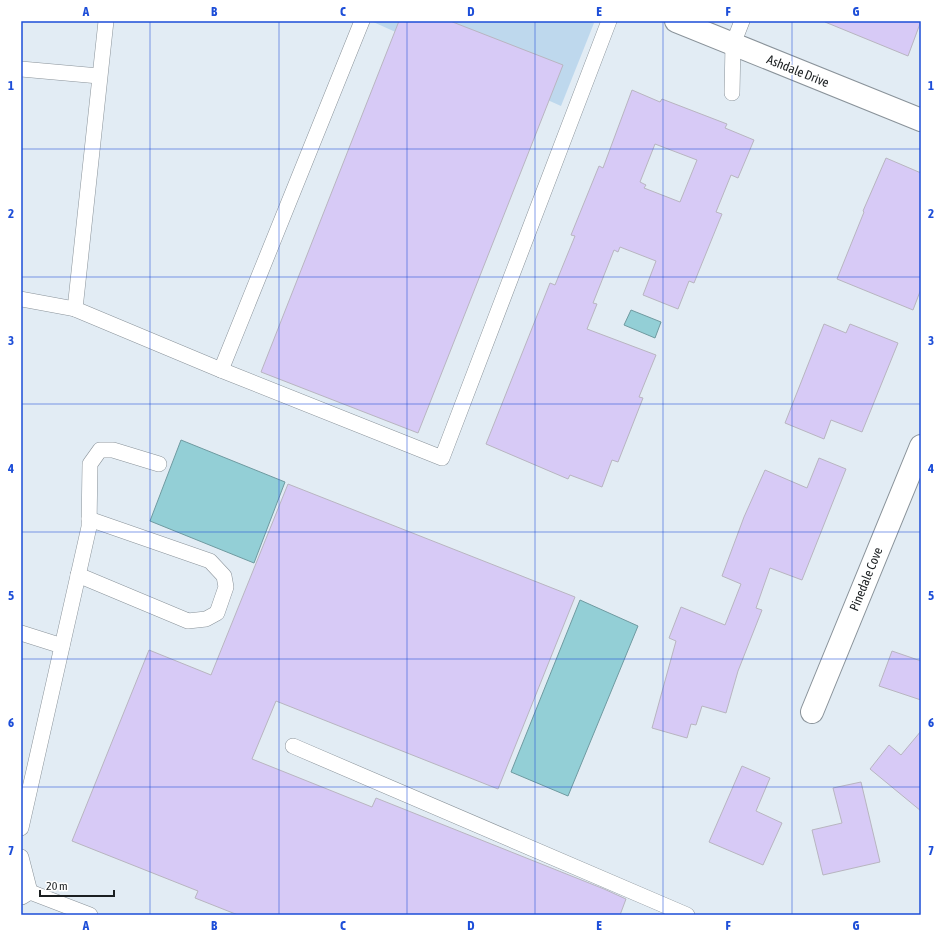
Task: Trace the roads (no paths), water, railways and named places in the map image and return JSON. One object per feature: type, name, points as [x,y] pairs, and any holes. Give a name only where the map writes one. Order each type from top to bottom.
[{"type":"street","name":"Ashdale Drive","points":[[676,21],[921,120]]},
{"type":"street","name":"Pinedale Cove","points":[[812,712],[921,446]]},
{"type":"lane","points":[[75,309],[106,21]]},
{"type":"lane","points":[[221,370],[362,21]]},
{"type":"lane","points":[[21,299],[75,309],[221,370],[442,458],[609,21]]},
{"type":"lane","points":[[732,93],[733,44],[742,21]]},
{"type":"lane","points":[[21,69],[99,76]]},
{"type":"lane","points":[[21,828],[78,575],[89,519],[90,464],[100,450],[113,450],[159,464]]},
{"type":"lane","points":[[78,575],[188,621],[206,619],[217,613],[226,587],[224,576],[210,562],[89,519]]},
{"type":"lane","points":[[21,633],[62,646]]},
{"type":"lane","points":[[293,746],[687,915]]},
{"type":"lane","points":[[21,857],[25,895],[90,915]]}]
